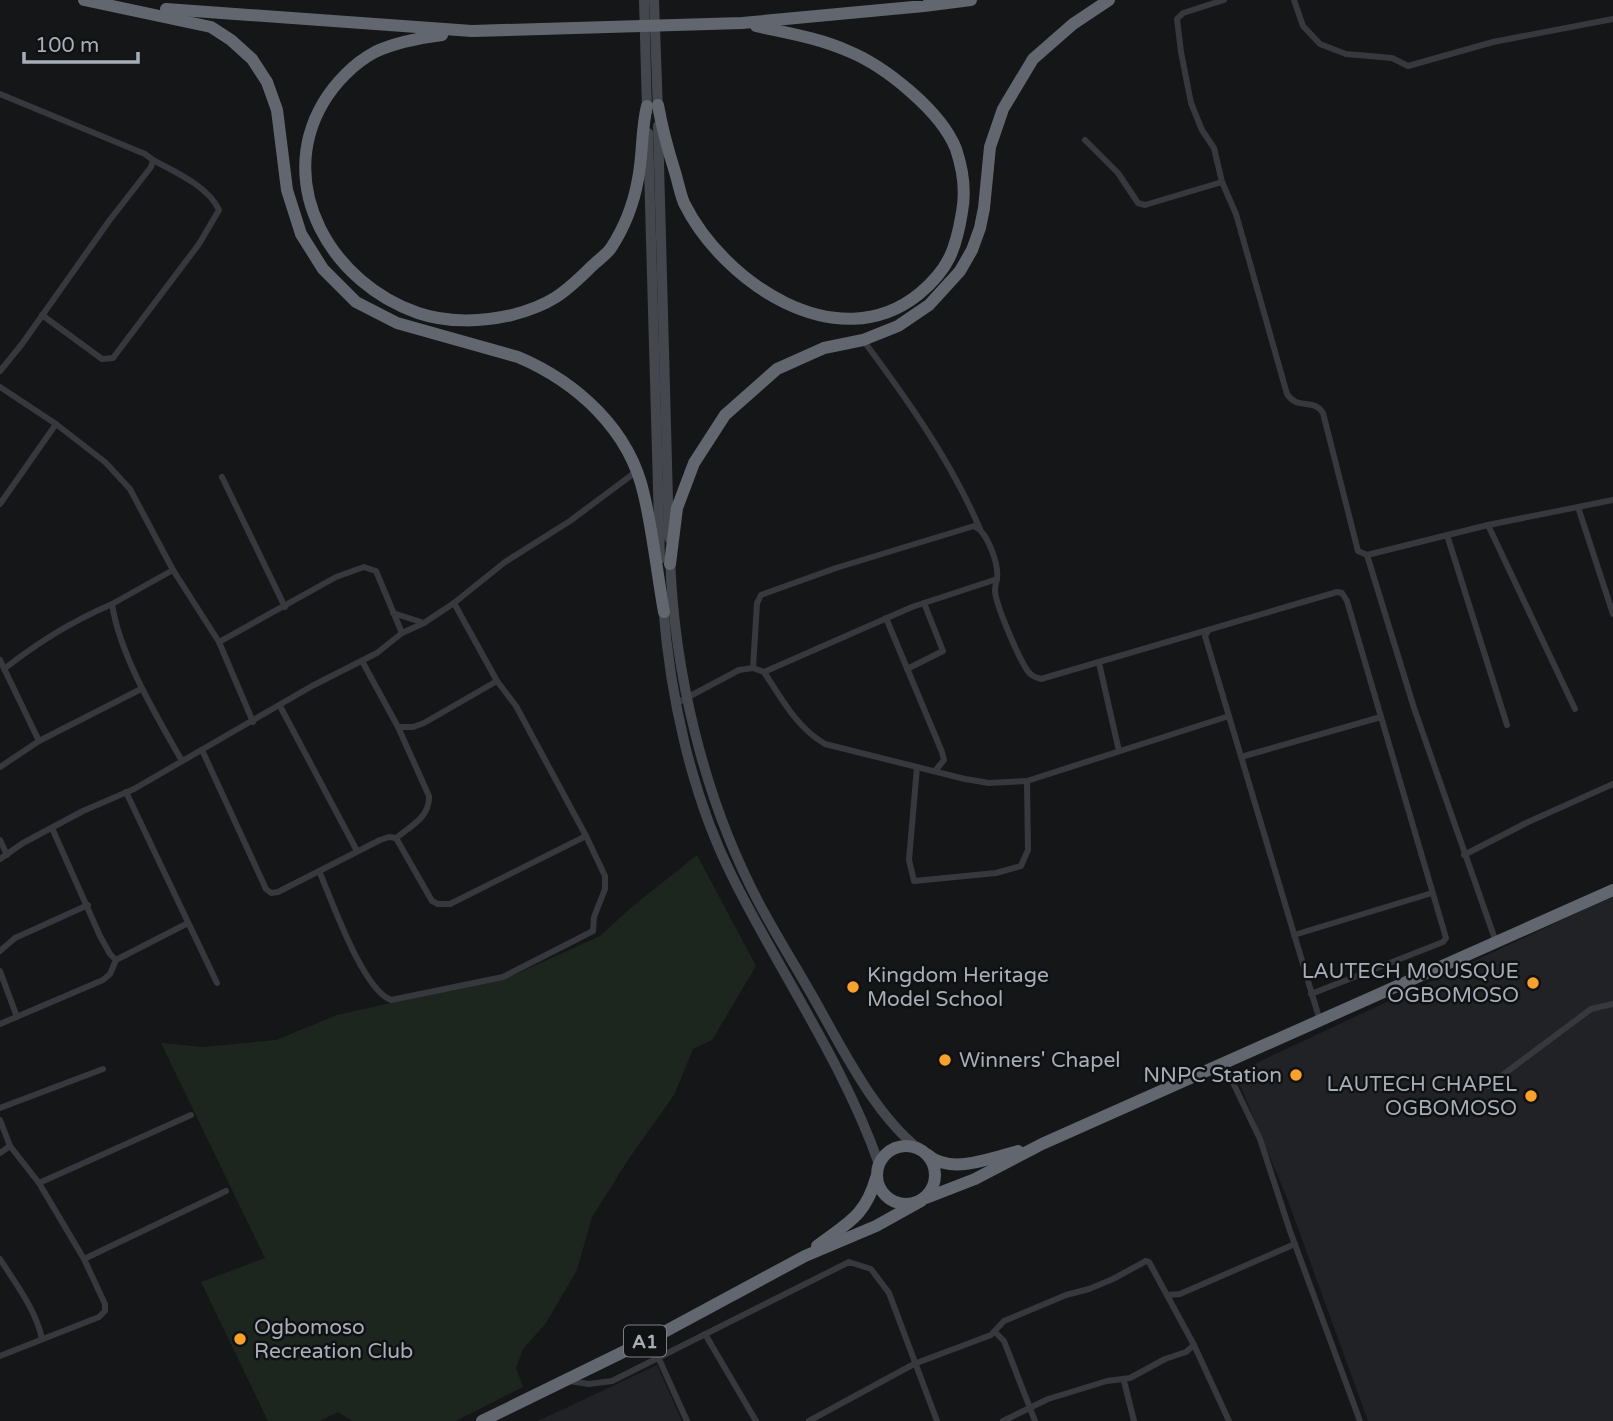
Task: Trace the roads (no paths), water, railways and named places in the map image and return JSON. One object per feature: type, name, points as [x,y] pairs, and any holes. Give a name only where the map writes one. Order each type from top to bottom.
[{"type":"highway","points":[[84,0],[117,5],[471,31],[742,23],[971,0]]},
{"type":"highway","points":[[670,564],[677,508],[694,463],[725,415],[777,369],[824,348],[863,340],[913,317],[945,289],[960,271],[980,228],[990,147],[1003,109],[1033,59],[1073,24],[1110,0]]},
{"type":"highway","points":[[117,5],[211,27],[252,59],[267,82],[277,110],[287,190],[301,234],[323,269],[356,302],[397,323],[518,357],[555,374],[585,398],[608,422],[628,450],[637,471],[644,495],[664,612]]},
{"type":"highway","points":[[652,106],[684,202],[714,246],[747,280],[766,292],[783,302],[819,315],[857,320],[897,307],[933,281],[947,264],[957,243],[965,196],[955,148],[942,125],[893,77],[848,51],[811,38],[742,23]]},
{"type":"highway","points":[[471,31],[402,42],[375,52],[353,67],[330,91],[313,120],[304,160],[307,195],[317,224],[333,251],[359,280],[390,301],[419,314],[447,319],[502,317],[545,304],[565,293],[610,249],[622,228],[638,180],[642,124],[652,106]]},
{"type":"highway","name":"A1","points":[[482,1421],[664,1332],[805,1256],[876,1226],[924,1199],[975,1179],[1042,1144],[1613,890]]},
{"type":"highway","name":"A1","points":[[923,1152],[944,1163],[962,1164],[1042,1144]]},
{"type":"highway","points":[[901,1146],[923,1152],[932,1160],[936,1176],[935,1184],[924,1199],[911,1204],[901,1204],[883,1194],[878,1184],[878,1169],[884,1156],[901,1146]]},
{"type":"highway","name":"A1","points":[[805,1256],[862,1211],[870,1198],[878,1169]]},
{"type":"street","points":[[644,0],[651,59]]},
{"type":"street","points":[[654,0],[651,59],[660,564],[677,703],[701,796],[724,857],[853,1099],[878,1169]]},
{"type":"street","points":[[1224,0],[1183,13],[1177,19],[1192,103],[1202,130],[1214,148],[1222,182],[1230,197],[1287,394],[1297,404],[1319,407],[1323,413],[1358,551],[1367,555],[1488,525],[1613,500]]},
{"type":"street","points":[[1294,0],[1303,26],[1320,44],[1346,54],[1392,58],[1408,66],[1493,42],[1613,19]]},
{"type":"street","points":[[0,94],[145,154],[184,177],[216,203],[219,210],[199,244],[113,358],[102,359],[42,315]]},
{"type":"street","points":[[652,106],[670,564],[674,612],[693,726],[709,780],[736,852],[760,904],[837,1041],[895,1126],[923,1152]]},
{"type":"street","points":[[1086,140],[1118,173],[1138,202],[1145,205],[1222,182]]},
{"type":"street","points":[[0,371],[151,167],[153,160]]},
{"type":"street","points":[[863,340],[947,464],[968,501],[998,570],[995,589],[997,599],[1023,661],[1033,677],[1041,679],[1342,593],[1347,601],[1446,937],[1443,942],[1311,994]]},
{"type":"street","points":[[0,387],[56,424],[104,462],[130,489],[173,570],[219,642],[253,722]]},
{"type":"street","points":[[0,504],[56,424]]},
{"type":"street","points":[[0,840],[3,857],[362,661],[402,633],[425,623],[454,603],[505,562],[570,521],[637,471]]},
{"type":"street","points":[[222,477],[285,607]]},
{"type":"street","points":[[1578,507],[1609,593],[1613,614]]},
{"type":"street","points":[[1488,525],[1575,709]]},
{"type":"street","points":[[753,668],[757,603],[761,595],[849,564],[974,526],[980,529]]},
{"type":"street","points":[[1447,535],[1507,724]]},
{"type":"street","points":[[1367,555],[1414,708],[1496,943]]},
{"type":"street","points":[[219,642],[336,577],[353,570],[371,568],[376,571],[402,633]]},
{"type":"street","points":[[4,669],[40,640],[173,570]]},
{"type":"street","points":[[764,673],[886,618],[997,579]]},
{"type":"street","points":[[319,870],[358,961],[379,993],[391,1000],[503,977],[593,931],[594,916],[605,889],[605,876],[516,706],[497,681],[454,603]]},
{"type":"street","points":[[907,669],[943,651],[924,603]]},
{"type":"street","points":[[112,604],[114,617],[141,689],[182,761]]},
{"type":"street","points":[[393,613],[425,623]]},
{"type":"street","points":[[886,618],[944,760],[935,771]]},
{"type":"street","points":[[1208,631],[1205,636],[1320,1021]]},
{"type":"street","points":[[0,660],[39,741]]},
{"type":"street","points":[[202,750],[266,889],[271,893],[278,892],[380,840],[396,838],[425,815],[430,806],[429,796],[398,727],[362,661]]},
{"type":"street","points":[[1099,663],[1119,751]]},
{"type":"street","points":[[677,703],[739,670],[753,668],[764,673],[797,722],[825,744],[989,783],[1027,781],[1229,716]]},
{"type":"street","points":[[398,727],[413,727],[424,723],[497,681]]},
{"type":"street","points":[[0,767],[39,741],[141,689]]},
{"type":"street","points":[[280,706],[358,851]]},
{"type":"street","points":[[1241,757],[1381,717]]},
{"type":"street","points":[[917,766],[909,860],[914,881],[996,873],[1021,866],[1028,850],[1027,781]]},
{"type":"street","points":[[1464,855],[1526,823],[1613,784]]},
{"type":"street","points":[[126,792],[217,983]]},
{"type":"street","points":[[52,828],[100,936],[116,960]]},
{"type":"street","points":[[396,838],[432,901],[450,904],[586,836]]},
{"type":"street","points":[[724,857],[736,852]]},
{"type":"street","points":[[1294,935],[1432,893]]},
{"type":"street","points":[[0,951],[15,938],[88,905]]},
{"type":"street","points":[[0,1024],[103,981],[110,974],[116,960],[188,923]]},
{"type":"street","points":[[765,937],[777,932]]},
{"type":"street","points":[[0,971],[17,1017]]},
{"type":"street","points":[[1488,1086],[1591,1009],[1613,1004]]},
{"type":"street","points":[[1224,1064],[1260,1139],[1295,1244],[1360,1421]]},
{"type":"street","points":[[0,1108],[103,1069]]},
{"type":"street","points":[[39,1183],[191,1115]]},
{"type":"street","points":[[0,1120],[10,1146],[39,1183],[84,1259],[105,1304],[105,1311],[99,1317],[0,1356]]},
{"type":"street","points":[[0,1153],[10,1146]]},
{"type":"street","points":[[84,1259],[226,1191]]},
{"type":"street","points":[[1167,1295],[1180,1294],[1295,1244]]},
{"type":"street","points":[[0,1259],[39,1323],[42,1339]]},
{"type":"street","points":[[809,1421],[915,1364],[995,1332],[1004,1321],[1066,1295],[1114,1279],[1146,1261],[1149,1262],[1194,1345],[1229,1421]]},
{"type":"street","points":[[564,1380],[589,1384],[612,1381],[849,1262],[871,1269],[885,1287],[937,1421]]},
{"type":"street","points":[[995,1332],[1004,1340],[1035,1421]]},
{"type":"street","points":[[705,1334],[756,1421]]},
{"type":"street","points":[[1003,1421],[1048,1399],[1107,1381],[1124,1381],[1165,1359],[1186,1352],[1194,1345]]},
{"type":"street","points":[[659,1359],[687,1421]]},
{"type":"street","points":[[1124,1381],[1134,1421]]},
{"type":"place","name":"LAUTECH MOUSQUE OGBOMOSO","points":[[1533,983]]},
{"type":"place","name":"Kingdom Heritage Model School","points":[[853,987]]},
{"type":"place","name":"Winners' Chapel","points":[[945,1060]]},
{"type":"place","name":"NNPC Station","points":[[1296,1075]]},
{"type":"place","name":"LAUTECH CHAPEL OGBOMOSO","points":[[1531,1096]]},
{"type":"place","name":"Ogbomoso Recreation Club","points":[[240,1339]]}]
